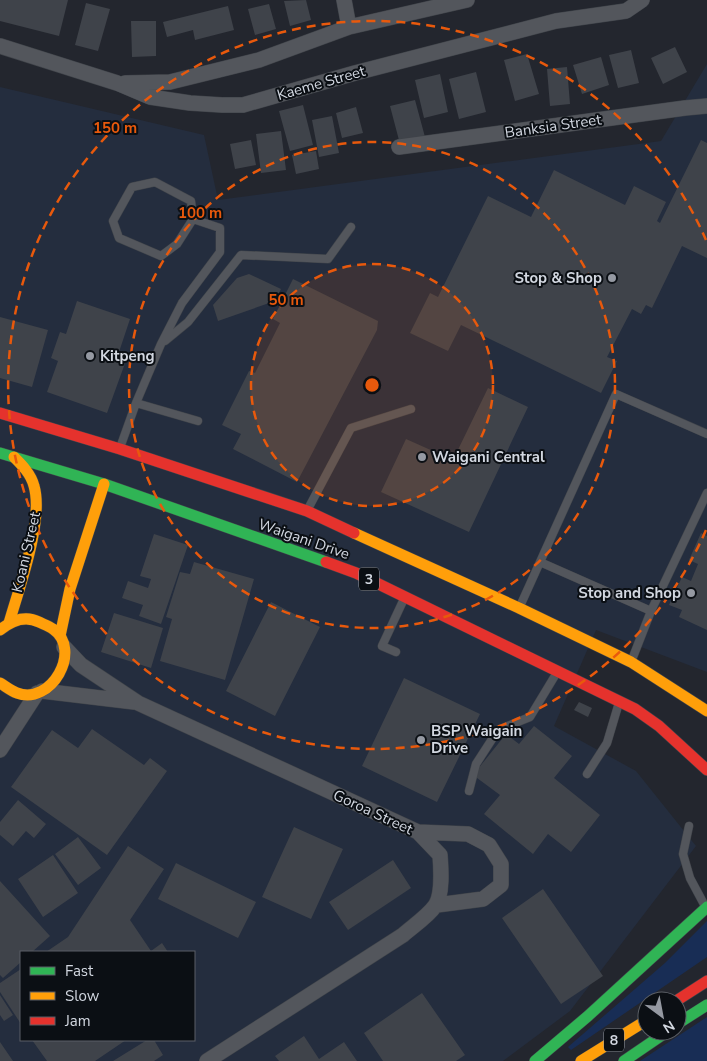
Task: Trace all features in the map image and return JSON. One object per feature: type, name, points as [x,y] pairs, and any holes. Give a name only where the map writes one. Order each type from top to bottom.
[{"type":"main road","name":"Waigani Drive","points":[[0,413],[120,449],[307,511],[519,608],[631,662],[707,711]]},
{"type":"main road","points":[[0,424],[47,439]]},
{"type":"main road","name":"Waigani Drive","points":[[0,453],[104,484],[356,573],[635,709],[659,726],[707,770]]},
{"type":"main road","name":"Koani Street","points":[[5,627],[29,548],[37,504],[35,485],[26,470],[14,457]]},
{"type":"main road","points":[[0,685],[14,692],[29,694],[39,692],[56,681],[61,673],[64,665],[62,642],[70,589],[107,470]]},
{"type":"main road","points":[[5,627],[20,619],[31,619],[52,627],[62,642]]},
{"type":"main road","points":[[631,662],[673,676]]},
{"type":"main road","points":[[535,1061],[596,1010],[706,908]]},
{"type":"main road","points":[[687,994],[707,980]]},
{"type":"main road","points":[[687,1018],[707,1005]]},
{"type":"main road","name":"8","points":[[581,1061],[637,1026]]},
{"type":"main road","name":"8","points":[[624,1061],[653,1041]]},
{"type":"street","points":[[344,0],[349,27]]},
{"type":"street","points":[[117,83],[170,82],[259,60],[349,27],[467,0]]},
{"type":"street","name":"Kaeme Street","points":[[0,46],[117,83],[150,97],[198,103],[243,105],[354,73],[556,21],[626,11],[642,0]]},
{"type":"street","name":"Banksia Street","points":[[399,147],[707,106]]},
{"type":"street","name":"Goroa Street","points":[[62,642],[81,664],[138,703],[418,832],[440,855],[441,884],[437,904]]},
{"type":"street","points":[[0,750],[39,692]]},
{"type":"street","name":"Goroa Street","points":[[39,692],[138,703]]},
{"type":"street","points":[[207,1061],[403,935],[437,904],[483,899],[501,885],[501,864],[489,845],[468,834],[418,832]]},
{"type":"lane","points":[[155,182],[190,201],[193,220],[176,244],[161,256],[119,238],[113,221],[132,187],[155,182]]},
{"type":"lane","points":[[120,449],[136,403],[161,344],[182,304],[220,252],[220,228],[193,220]]},
{"type":"lane","points":[[161,344],[188,322],[241,255],[328,259],[351,227]]},
{"type":"lane","points":[[519,608],[616,394],[707,434]]},
{"type":"lane","points":[[136,403],[198,421]]},
{"type":"lane","points":[[307,511],[352,428],[411,409]]},
{"type":"lane","points":[[631,662],[651,611],[707,493]]},
{"type":"lane","points":[[540,562],[651,611]]},
{"type":"lane","points":[[396,652],[382,646],[405,597]]},
{"type":"lane","points":[[470,791],[476,764],[498,730],[530,716],[558,670]]},
{"type":"lane","points":[[587,774],[607,743],[620,702]]},
{"type":"lane","points":[[689,826],[683,854],[690,878],[706,908]]},
{"type":"shaded area","points":[[707,64],[707,672],[596,630],[554,726],[636,771],[696,846],[570,1011],[503,1061],[0,1061],[0,87],[204,135],[218,200],[661,141]]},
{"type":"shaded area","points":[[707,921],[707,957],[657,991],[637,991],[637,1005],[571,1050],[568,1047],[665,963]]},
{"type":"shaded area","points":[[707,1017],[707,1061],[640,1061],[670,1041],[687,1041],[687,1030]]},
{"type":"building","points":[[0,0],[68,0],[59,36],[0,21]]},
{"type":"building","points":[[306,0],[311,20],[290,26],[284,1]]},
{"type":"building","points":[[86,3],[110,9],[98,51],[75,45]]},
{"type":"building","points":[[269,4],[276,29],[255,35],[248,9]]},
{"type":"building","points":[[228,6],[234,30],[195,40],[193,30],[167,37],[163,22]]},
{"type":"building","points":[[131,21],[156,21],[156,56],[132,57]]},
{"type":"building","points":[[675,47],[687,72],[663,84],[651,58]]},
{"type":"building","points":[[631,50],[639,83],[618,88],[609,55]]},
{"type":"building","points":[[527,54],[539,94],[515,101],[504,60]]},
{"type":"building","points":[[601,57],[609,85],[582,94],[573,65]]},
{"type":"building","points":[[567,67],[570,104],[550,106],[547,69]]},
{"type":"building","points":[[476,72],[486,112],[459,119],[449,79]]},
{"type":"building","points":[[440,74],[448,112],[424,118],[415,80]]},
{"type":"building","points":[[415,100],[425,137],[400,144],[390,106]]},
{"type":"building","points":[[303,105],[313,145],[290,151],[279,111]]},
{"type":"building","points":[[356,107],[363,133],[342,138],[336,113]]},
{"type":"building","points":[[332,116],[339,153],[319,157],[312,120]]},
{"type":"building","points":[[281,131],[286,170],[261,173],[256,134]]},
{"type":"building","points":[[251,140],[256,165],[235,169],[230,144]]},
{"type":"building","points":[[701,140],[707,143],[707,258],[682,246],[652,308],[646,305],[641,314],[632,309],[607,357],[617,361],[601,393],[461,325],[448,351],[410,333],[430,293],[438,297],[488,196],[531,217],[554,170],[625,205],[634,186],[666,202],[657,221],[660,223]]},
{"type":"building","points":[[316,151],[319,169],[296,174],[292,155]]},
{"type":"building","points":[[249,274],[281,289],[275,301],[218,321],[213,305],[237,278]]},
{"type":"building","points":[[293,279],[378,321],[377,330],[297,482],[233,449],[241,434],[222,425],[249,371],[255,373],[280,323],[273,319]]},
{"type":"building","name":"Kitpeng","points":[[77,301],[130,319],[119,352],[128,355],[107,413],[47,392],[58,361],[51,358],[60,332],[66,334]]},
{"type":"building","points":[[0,317],[48,330],[32,387],[0,378]]},
{"type":"building","name":"Waigani Central","points":[[488,388],[528,407],[469,532],[381,492],[406,439],[453,460]]},
{"type":"building","name":"Stop and Shop","points":[[701,533],[707,536],[707,630],[679,617],[682,610],[669,605],[682,577],[691,581],[698,564],[689,560]]},
{"type":"building","points":[[154,534],[188,545],[161,624],[139,616],[143,605],[122,598],[128,581],[148,588],[151,579],[140,576]]},
{"type":"building","points":[[194,562],[254,579],[225,680],[160,661],[172,619],[166,617],[180,572],[190,574]]},
{"type":"building","points":[[271,602],[320,627],[275,716],[226,691]]},
{"type":"building","points":[[114,613],[163,628],[151,668],[101,652]]},
{"type":"building","name":"BSP Waigain Drive","points":[[404,678],[480,714],[437,802],[362,766]]},
{"type":"building","points":[[579,702],[592,708],[588,717],[574,710]]},
{"type":"building","points":[[534,726],[572,756],[554,778],[600,815],[571,852],[548,834],[533,854],[484,814],[500,795],[473,775],[506,734],[519,744]]},
{"type":"building","points":[[92,729],[144,765],[150,758],[167,771],[107,855],[11,787],[52,730],[78,748]]},
{"type":"building","points":[[18,800],[46,824],[34,838],[26,831],[13,846],[0,835],[0,822]]},
{"type":"building","points":[[294,827],[343,849],[311,919],[262,897]]},
{"type":"building","points":[[78,837],[101,868],[78,885],[55,854]]},
{"type":"building","points":[[128,846],[164,869],[130,920],[151,951],[47,951],[68,937]]},
{"type":"building","points":[[53,855],[78,893],[43,917],[18,879]]},
{"type":"building","points":[[393,860],[411,888],[348,930],[329,902]]},
{"type":"building","points":[[176,863],[256,902],[238,938],[158,899]]},
{"type":"building","points":[[0,881],[50,936],[33,951],[20,951],[20,963],[3,978],[0,975]]},
{"type":"building","points":[[543,889],[603,976],[561,1004],[502,918]]},
{"type":"building","points":[[162,943],[167,951],[151,951]]},
{"type":"building","points":[[20,970],[20,1022],[0,992],[0,983]]},
{"type":"building","points":[[422,993],[465,1055],[456,1061],[383,1061],[364,1033]]},
{"type":"building","points":[[0,995],[13,1015],[4,1021],[0,1015]]},
{"type":"building","points":[[304,1036],[319,1059],[344,1042],[357,1061],[279,1061],[275,1056]]},
{"type":"building","points":[[33,1041],[125,1041],[95,1061],[47,1061]]},
{"type":"building","points":[[145,1041],[155,1041],[163,1055],[154,1061],[113,1061]]},
{"type":"building","points":[[0,1042],[13,1061],[0,1061]]},
{"type":"traffic: fast","points":[[0,453],[104,484],[326,562]]},
{"type":"traffic: fast","points":[[535,1061],[588,1016],[707,907]]},
{"type":"traffic: fast","points":[[687,1018],[707,1005]]},
{"type":"traffic: fast","points":[[624,1061],[653,1041]]},
{"type":"traffic: slow","points":[[9,623],[29,554],[36,517],[33,482],[26,470],[14,457]]},
{"type":"traffic: slow","points":[[60,636],[70,589],[104,484]]},
{"type":"traffic: slow","points":[[354,533],[519,608],[631,662],[707,711]]},
{"type":"traffic: slow","points":[[0,630],[18,620],[34,620],[53,629],[61,638],[65,650],[64,662],[59,674],[51,684],[41,691],[30,695],[17,693],[0,683]]},
{"type":"traffic: slow","points":[[581,1061],[637,1026]]},
{"type":"traffic: jam","points":[[0,413],[120,449],[307,511],[354,533]]},
{"type":"traffic: jam","points":[[326,562],[356,573],[635,709],[659,726],[707,770]]},
{"type":"traffic: jam","points":[[687,994],[707,981]]},
{"type":"place","name":"Stop & Shop","points":[[612,278]]},
{"type":"place","name":"Kitpeng","points":[[90,356]]},
{"type":"place","name":"Waigani Central","points":[[422,457]]},
{"type":"place","name":"Stop and Shop","points":[[691,593]]},
{"type":"place","name":"BSP Waigain Drive","points":[[421,740]]}]
